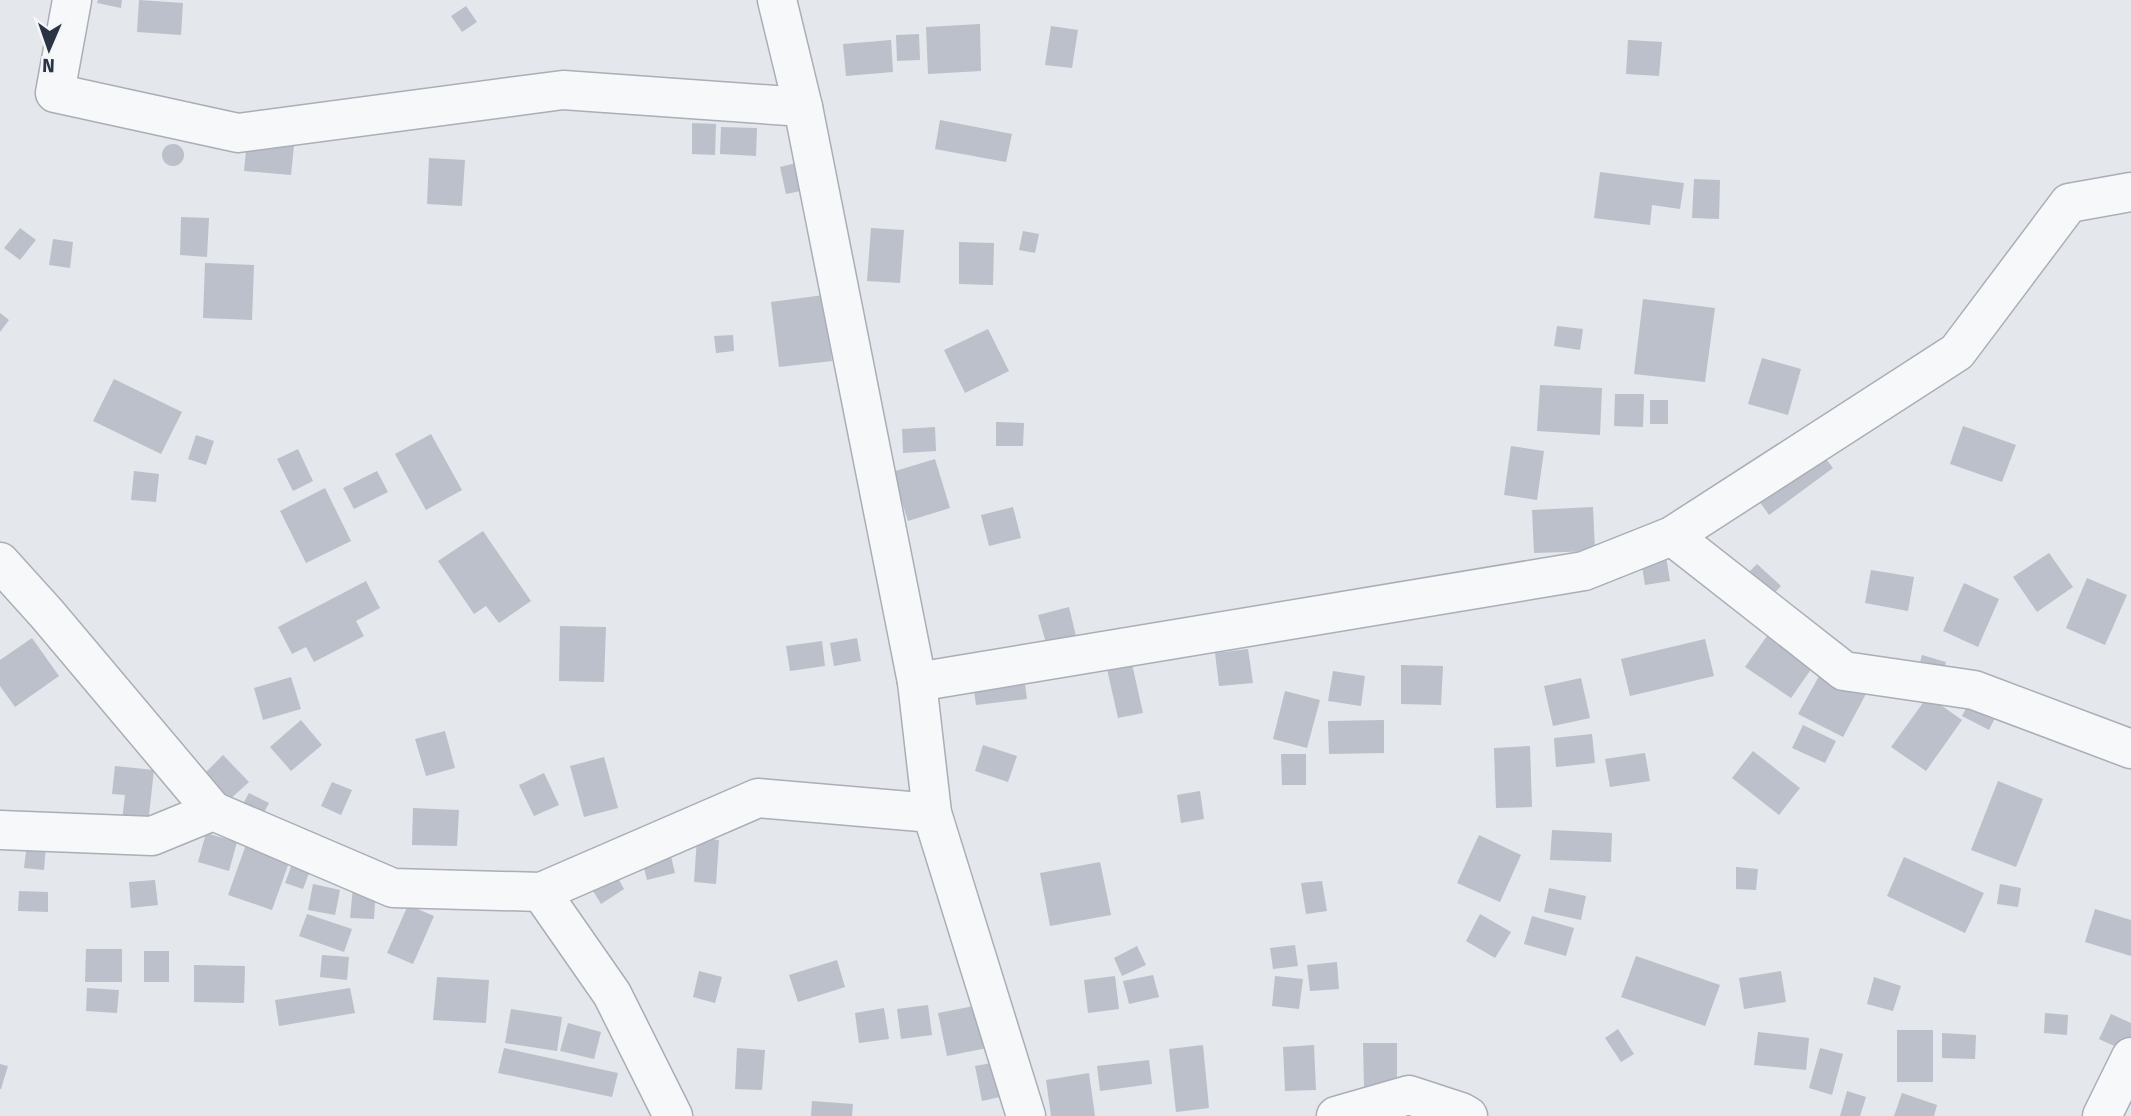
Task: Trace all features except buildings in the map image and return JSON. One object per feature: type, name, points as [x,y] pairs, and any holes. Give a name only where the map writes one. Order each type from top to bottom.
[{"type":"street","points":[[72,0],[55,93],[238,133],[563,90],[803,107]]},
{"type":"street","points":[[777,0],[803,107],[917,682],[932,813],[1026,1116]]},
{"type":"street","points":[[917,682],[1584,571],[1672,536],[1957,352],[2070,203],[2131,192]]},
{"type":"street","points":[[1672,536],[1844,671],[1974,690],[2131,749]]},
{"type":"street","points":[[0,562],[213,811],[393,888],[541,892],[758,798],[932,813]]},
{"type":"street","points":[[0,830],[152,836],[213,811]]},
{"type":"street","points":[[541,892],[612,994],[673,1116]]},
{"type":"street","points":[[2102,1116],[2131,1057]]},
{"type":"street","points":[[1336,1116],[1409,1096],[1468,1116]]}]
